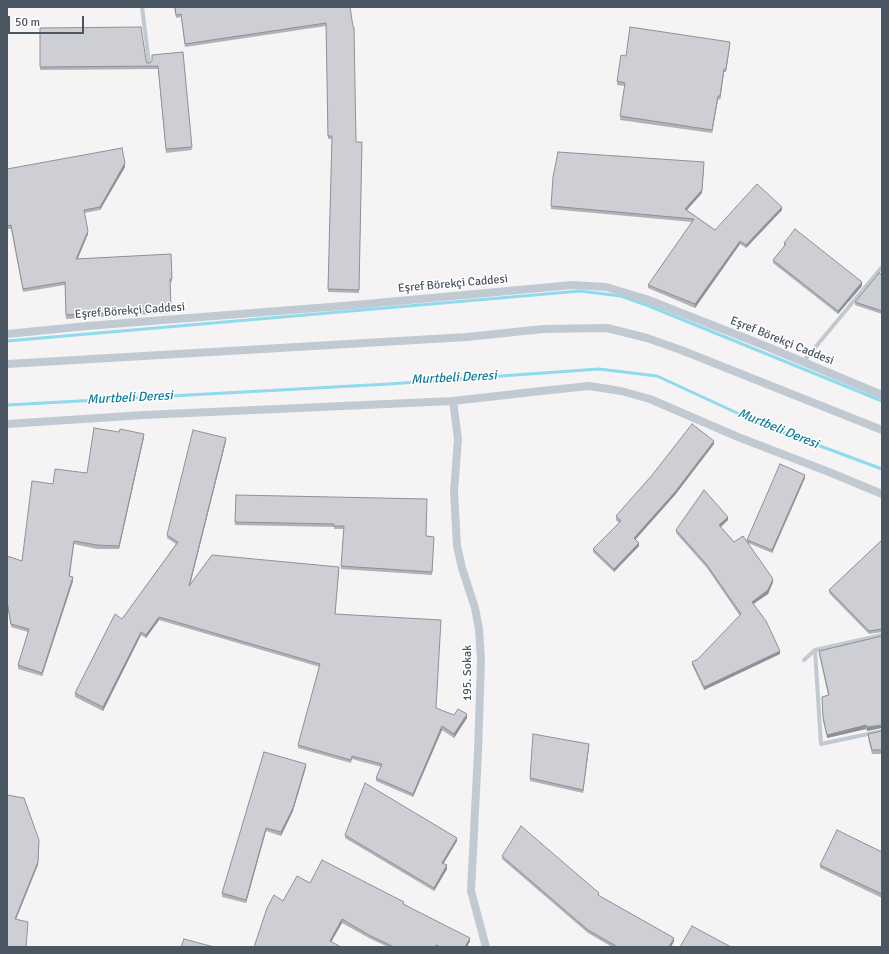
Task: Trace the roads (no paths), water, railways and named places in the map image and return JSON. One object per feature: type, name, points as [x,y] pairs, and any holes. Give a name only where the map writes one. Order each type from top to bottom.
[{"type":"street","name":"Eşref Börekçi Caddesi","points":[[7,334],[573,285],[606,287],[646,299],[882,395]]},
{"type":"street","points":[[7,364],[467,337],[543,329],[607,328],[647,338],[681,350],[882,430]]},
{"type":"street","points":[[7,424],[159,414],[453,401],[589,386],[621,391],[650,399],[738,437],[882,494]]},
{"type":"street","name":"195. Sokak","points":[[453,401],[458,439],[454,491],[457,546],[462,568],[475,608],[479,629],[481,662],[478,752],[470,891],[486,947]]},
{"type":"lane","points":[[142,7],[149,63]]},
{"type":"lane","points":[[803,362],[882,267]]},
{"type":"lane","points":[[804,660],[815,650],[882,635]]},
{"type":"lane","points":[[815,650],[821,744],[882,731]]},
{"type":"waterway","points":[[7,341],[580,291],[621,296],[649,306],[882,401]]},
{"type":"waterway","name":"Murtbeli Deresi","points":[[7,405],[389,384],[599,369],[657,376],[761,424],[882,469]]}]
